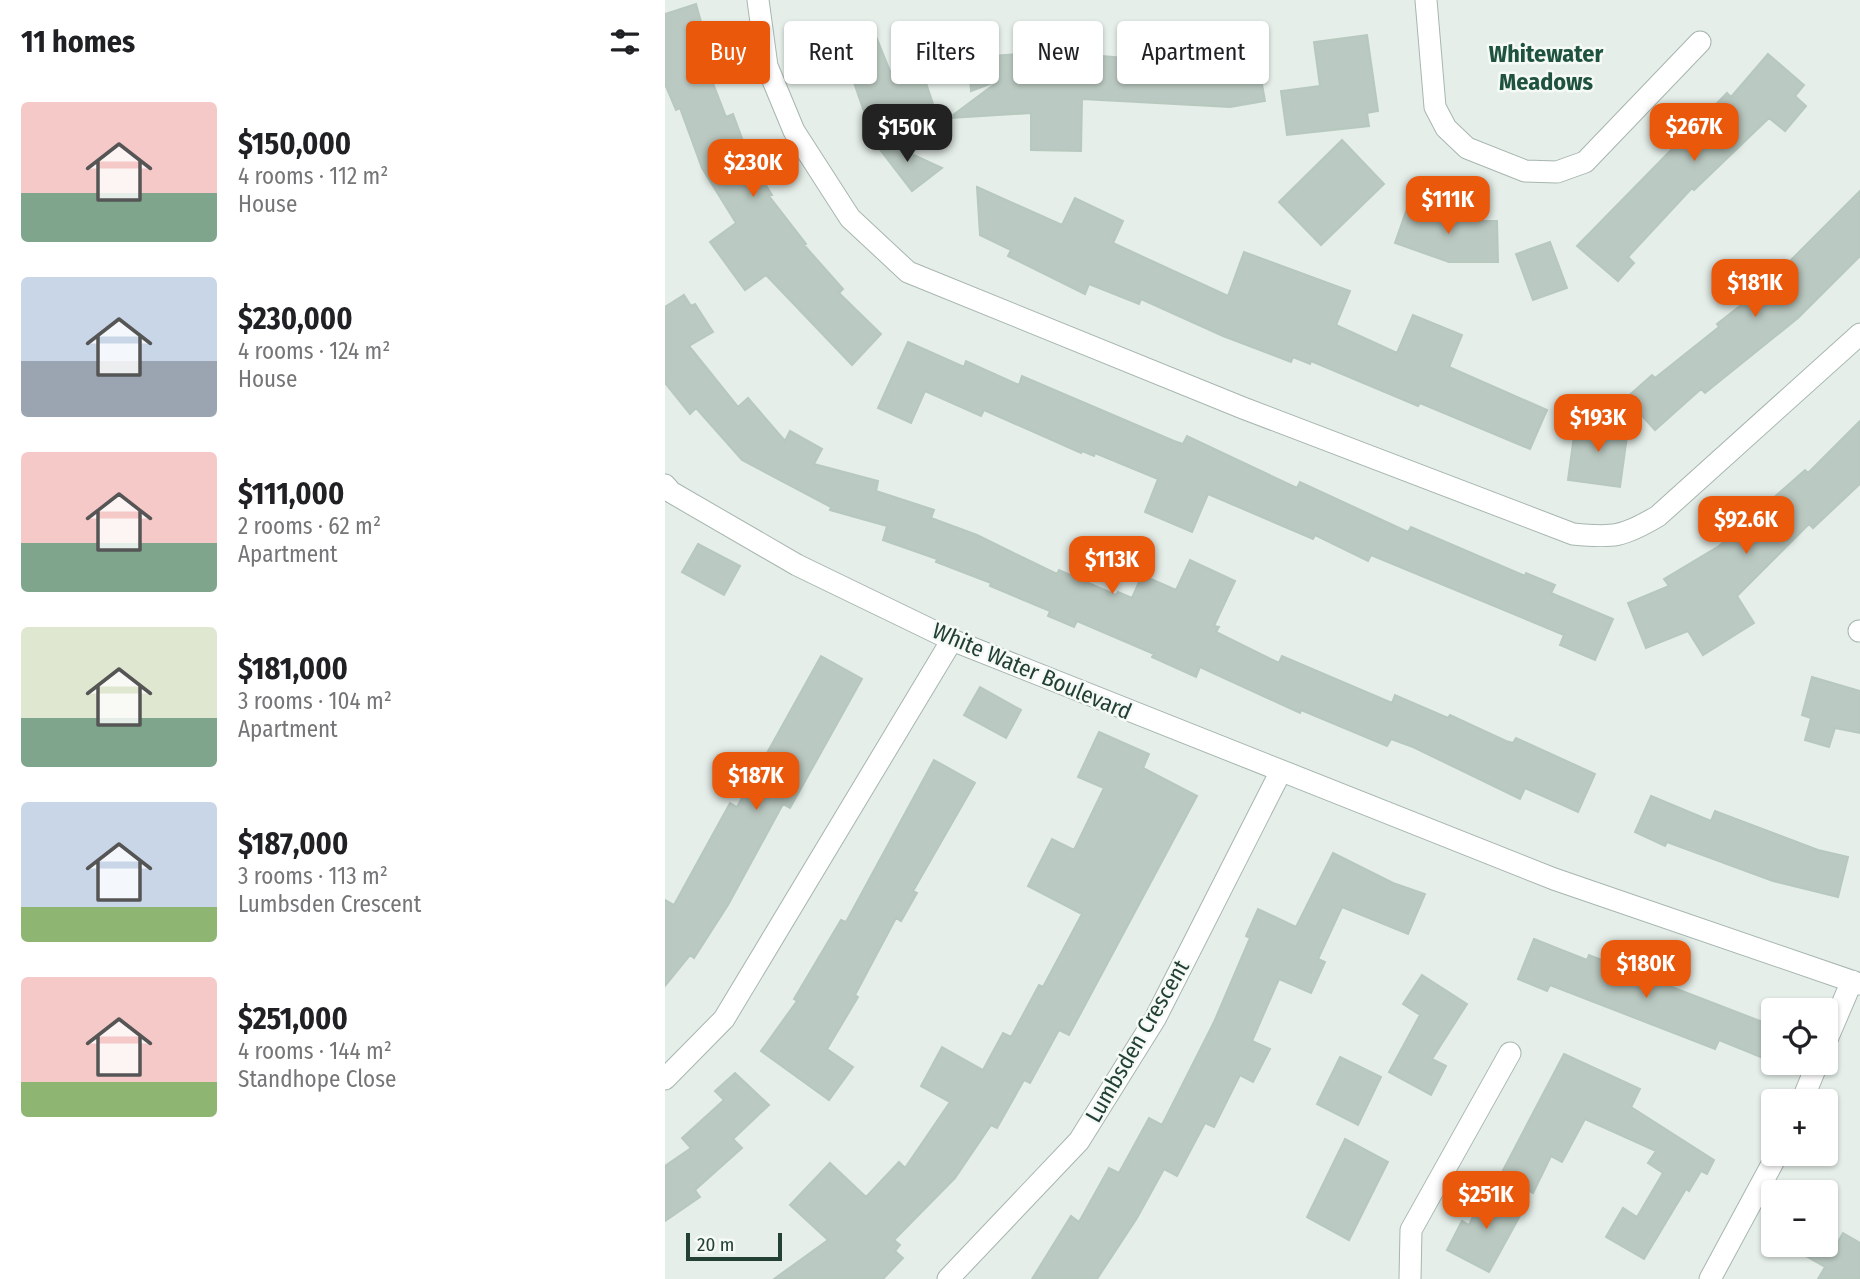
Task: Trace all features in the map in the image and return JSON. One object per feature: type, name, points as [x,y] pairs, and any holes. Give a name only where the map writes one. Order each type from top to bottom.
[{"type":"street","points":[[758,0],[767,66],[794,131],[850,218],[908,272],[1243,408],[1573,534],[1612,537],[1636,529],[1658,516],[1860,334]]},
{"type":"street","points":[[1426,0],[1435,107],[1446,128],[1467,148],[1525,171],[1557,172],[1585,162],[1700,42]]},
{"type":"street","name":"White Water Boulevard","points":[[667,493],[797,565],[952,640],[1554,879],[1856,982]]},
{"type":"street","points":[[665,1079],[724,1019],[952,640]]},
{"type":"street","name":"Lumbsden Crescent","points":[[948,1279],[1079,1141],[1155,1019],[1281,771]]},
{"type":"street","points":[[1838,1018],[1856,982]]},
{"type":"street","points":[[1411,1279],[1411,1230],[1510,1053]]},
{"type":"street","points":[[1711,1279],[1771,1166]]},
{"type":"building","points":[[696,4],[701,21],[686,21],[686,84],[713,84],[726,117],[733,114],[750,160],[772,195],[769,196],[806,244],[804,245],[843,289],[839,293],[881,334],[852,365],[766,275],[745,290],[710,242],[736,223],[702,168],[680,108],[676,110],[665,84],[665,14]]},
{"type":"building","points":[[1367,35],[1378,111],[1367,113],[1369,126],[1287,135],[1281,91],[1320,86],[1314,42]]},
{"type":"building","points":[[877,39],[891,74],[891,84],[926,84],[933,104],[869,126],[854,84],[877,84]]},
{"type":"building","points":[[1768,54],[1804,85],[1795,96],[1806,106],[1785,131],[1769,118],[1694,190],[1692,188],[1628,257],[1634,263],[1618,281],[1577,246],[1727,93],[1731,97]]},
{"type":"building","points":[[1013,55],[1013,84],[1103,84],[1103,56],[1117,57],[1117,84],[1262,84],[1265,101],[1230,107],[1082,99],[1081,151],[1031,150],[1031,113],[949,118],[995,84],[999,84],[999,56]]},
{"type":"building","points":[[971,84],[989,84],[971,91]]},
{"type":"building","points":[[868,134],[942,168],[912,191]]},
{"type":"building","points":[[1342,140],[1384,184],[1321,245],[1279,202]]},
{"type":"building","points":[[977,187],[1062,225],[1075,198],[1123,221],[1113,243],[1228,296],[1244,252],[1350,291],[1336,325],[1397,353],[1413,315],[1462,335],[1449,367],[1547,410],[1530,449],[1311,361],[1310,364],[1293,357],[1291,362],[1223,336],[1141,299],[1139,304],[1089,284],[1085,294],[1008,256],[1011,250],[980,235]]},
{"type":"building","points":[[1860,191],[1860,256],[1798,318],[1705,393],[1701,389],[1655,430],[1626,398],[1652,375],[1655,378],[1719,327],[1717,324],[1764,287]]},
{"type":"building","points":[[1410,200],[1471,221],[1497,221],[1498,262],[1449,262],[1395,243]]},
{"type":"building","points":[[1550,242],[1567,288],[1533,300],[1516,254]]},
{"type":"building","points":[[684,295],[691,306],[695,304],[713,332],[689,346],[738,407],[748,398],[785,441],[790,431],[822,449],[814,464],[878,481],[876,491],[934,510],[931,518],[977,535],[1057,574],[1059,570],[1116,595],[1118,592],[1132,598],[1142,575],[1176,590],[1190,560],[1235,581],[1214,626],[1219,627],[1216,632],[1279,663],[1282,656],[1392,703],[1395,695],[1448,718],[1450,715],[1506,741],[1513,743],[1516,738],[1595,774],[1578,812],[1525,788],[1520,799],[1413,747],[1391,739],[1387,746],[1301,710],[1300,713],[1200,667],[1196,677],[1152,657],[1154,654],[1077,621],[1074,627],[1048,616],[1050,611],[990,586],[991,583],[936,562],[937,559],[883,540],[887,526],[830,510],[831,507],[742,460],[696,408],[690,414],[665,383],[665,307]]},
{"type":"building","points":[[908,342],[964,367],[966,361],[1019,385],[1022,376],[1174,441],[1183,444],[1187,436],[1297,488],[1300,482],[1408,532],[1411,527],[1525,576],[1526,573],[1555,585],[1551,593],[1613,619],[1595,660],[1560,645],[1564,635],[1371,555],[1368,561],[1315,535],[1313,539],[1208,494],[1192,532],[1145,512],[1158,479],[1095,453],[1094,456],[1082,451],[1081,453],[984,410],[981,416],[925,391],[911,423],[878,408]]},
{"type":"building","points":[[1576,421],[1628,429],[1620,487],[1568,480]]},
{"type":"building","points":[[1860,421],[1860,484],[1813,528],[1809,524],[1737,596],[1754,623],[1703,655],[1688,631],[1646,648],[1628,603],[1669,586],[1664,579],[1719,546],[1805,470],[1808,473]]},
{"type":"building","points":[[698,544],[740,566],[724,595],[682,572]]},
{"type":"building","points":[[821,656],[862,679],[790,808],[783,804],[728,905],[694,958],[690,955],[665,986],[665,900],[674,905],[730,803],[737,807]]},
{"type":"building","points":[[1812,677],[1860,691],[1860,733],[1835,728],[1829,747],[1805,740],[1811,718],[1802,715]]},
{"type":"building","points":[[980,687],[1021,710],[1006,738],[964,715]]},
{"type":"building","points":[[1099,732],[1149,754],[1143,768],[1197,796],[1069,1035],[1059,1030],[1030,1083],[1024,1080],[997,1128],[991,1125],[955,1178],[894,1240],[900,1245],[895,1251],[903,1258],[883,1279],[774,1279],[828,1240],[790,1205],[830,1163],[866,1197],[899,1162],[905,1168],[950,1102],[921,1086],[942,1047],[983,1070],[1003,1033],[1011,1037],[1039,985],[1043,987],[1082,914],[1028,886],[1052,839],[1074,850],[1104,788],[1078,777]]},
{"type":"building","points":[[934,760],[975,783],[913,891],[917,893],[901,921],[896,918],[855,995],[858,997],[827,1049],[853,1067],[829,1100],[761,1051],[797,1001],[794,999],[841,920],[846,922]]},
{"type":"building","points":[[1651,796],[1711,821],[1715,811],[1818,850],[1848,857],[1838,897],[1773,881],[1667,842],[1665,846],[1635,832]]},
{"type":"building","points":[[1333,853],[1393,883],[1425,894],[1408,934],[1342,907],[1318,959],[1325,962],[1311,993],[1279,979],[1252,1041],[1270,1049],[1253,1082],[1240,1075],[1214,1127],[1205,1123],[1177,1176],[1164,1169],[1137,1218],[1097,1279],[1032,1279],[1071,1216],[1079,1222],[1109,1168],[1119,1173],[1149,1118],[1162,1125],[1214,1022],[1250,938],[1246,936],[1258,909],[1296,927]]},
{"type":"building","points":[[1534,939],[1587,960],[1589,955],[1761,1021],[1761,1057],[1719,1040],[1715,1049],[1550,985],[1547,991],[1518,979]]},
{"type":"building","points":[[1422,975],[1467,1004],[1432,1059],[1446,1066],[1431,1095],[1389,1072],[1420,1015],[1403,1004]]},
{"type":"building","points":[[1564,1054],[1640,1089],[1631,1107],[1714,1160],[1707,1174],[1701,1171],[1689,1191],[1686,1189],[1644,1259],[1606,1237],[1623,1208],[1637,1217],[1663,1173],[1648,1163],[1656,1151],[1585,1119],[1562,1162],[1551,1156],[1533,1193],[1501,1174]]},
{"type":"building","points":[[1340,1057],[1381,1077],[1358,1125],[1317,1104]]},
{"type":"building","points":[[735,1073],[769,1105],[733,1139],[742,1148],[695,1190],[700,1197],[665,1221],[665,1166],[691,1148],[682,1138],[724,1100],[715,1091]]},
{"type":"building","points":[[1345,1139],[1388,1162],[1349,1240],[1307,1217]]},
{"type":"building","points":[[1489,1183],[1521,1214],[1489,1272],[1447,1250],[1462,1221],[1469,1225]]},
{"type":"building","points":[[1843,1233],[1860,1243],[1860,1279],[1818,1279],[1825,1267],[1808,1257],[1838,1257],[1838,1242]]},
{"type":"district","name":"Whitewater Meadows","points":[[1546,68]]}]
